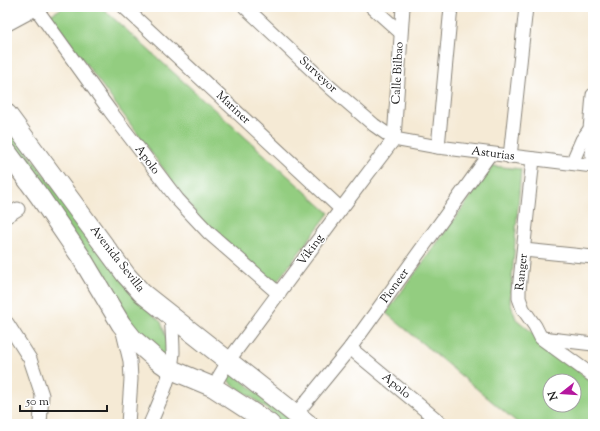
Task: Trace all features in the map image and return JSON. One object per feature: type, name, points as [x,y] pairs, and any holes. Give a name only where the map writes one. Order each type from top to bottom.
[{"type":"street","points":[[7,21],[34,7]]},
{"type":"street","name":"Apolo","points":[[34,7],[110,111],[178,200],[208,233],[279,294]]},
{"type":"street","name":"Mariner","points":[[124,7],[341,209]]},
{"type":"street","name":"Surveyor","points":[[245,7],[331,88],[374,125],[394,139]]},
{"type":"street","points":[[372,7],[400,32]]},
{"type":"street","name":"Calle Bilbao","points":[[394,139],[400,32],[403,7]]},
{"type":"street","points":[[438,147],[451,7]]},
{"type":"street","points":[[510,156],[526,7]]},
{"type":"street","points":[[593,95],[590,130],[593,166]]},
{"type":"street","name":"Avenida Sevilla","points":[[7,114],[126,275],[142,293],[302,419]]},
{"type":"street","points":[[572,163],[582,140],[590,130]]},
{"type":"street","name":"Viking","points":[[213,387],[229,360],[394,139]]},
{"type":"street","name":"Asturias","points":[[394,139],[438,147],[593,166]]},
{"type":"street","points":[[7,152],[81,257],[122,324],[133,339],[170,369],[213,387],[270,424]]},
{"type":"street","name":"Pioneer","points":[[302,419],[350,348],[490,154]]},
{"type":"street","name":"Ranger","points":[[533,159],[519,290],[523,309],[535,326],[540,338],[593,376]]},
{"type":"street","points":[[40,197],[58,182]]},
{"type":"street","points":[[7,216],[18,209]]},
{"type":"street","points":[[524,250],[593,257]]},
{"type":"street","points":[[150,424],[164,393],[170,369],[173,341],[171,316]]},
{"type":"street","points":[[7,323],[30,359],[42,395],[40,424]]},
{"type":"street","points":[[122,324],[130,361],[132,379],[128,424]]},
{"type":"street","points":[[540,338],[593,344]]},
{"type":"street","name":"Apolo","points":[[350,348],[442,424]]},
{"type":"green space","points":[[64,7],[101,7],[329,213],[275,284],[201,220],[50,15]]},
{"type":"green space","points":[[7,124],[134,297],[161,322],[169,346],[166,360],[136,332],[119,301],[7,146]]},
{"type":"green space","points":[[493,166],[521,169],[510,302],[516,319],[581,373],[542,373],[542,413],[582,413],[582,374],[593,383],[593,424],[519,424],[386,313]]},
{"type":"green space","points":[[234,374],[297,424],[285,424],[254,399],[231,384],[227,378],[229,375]]}]
